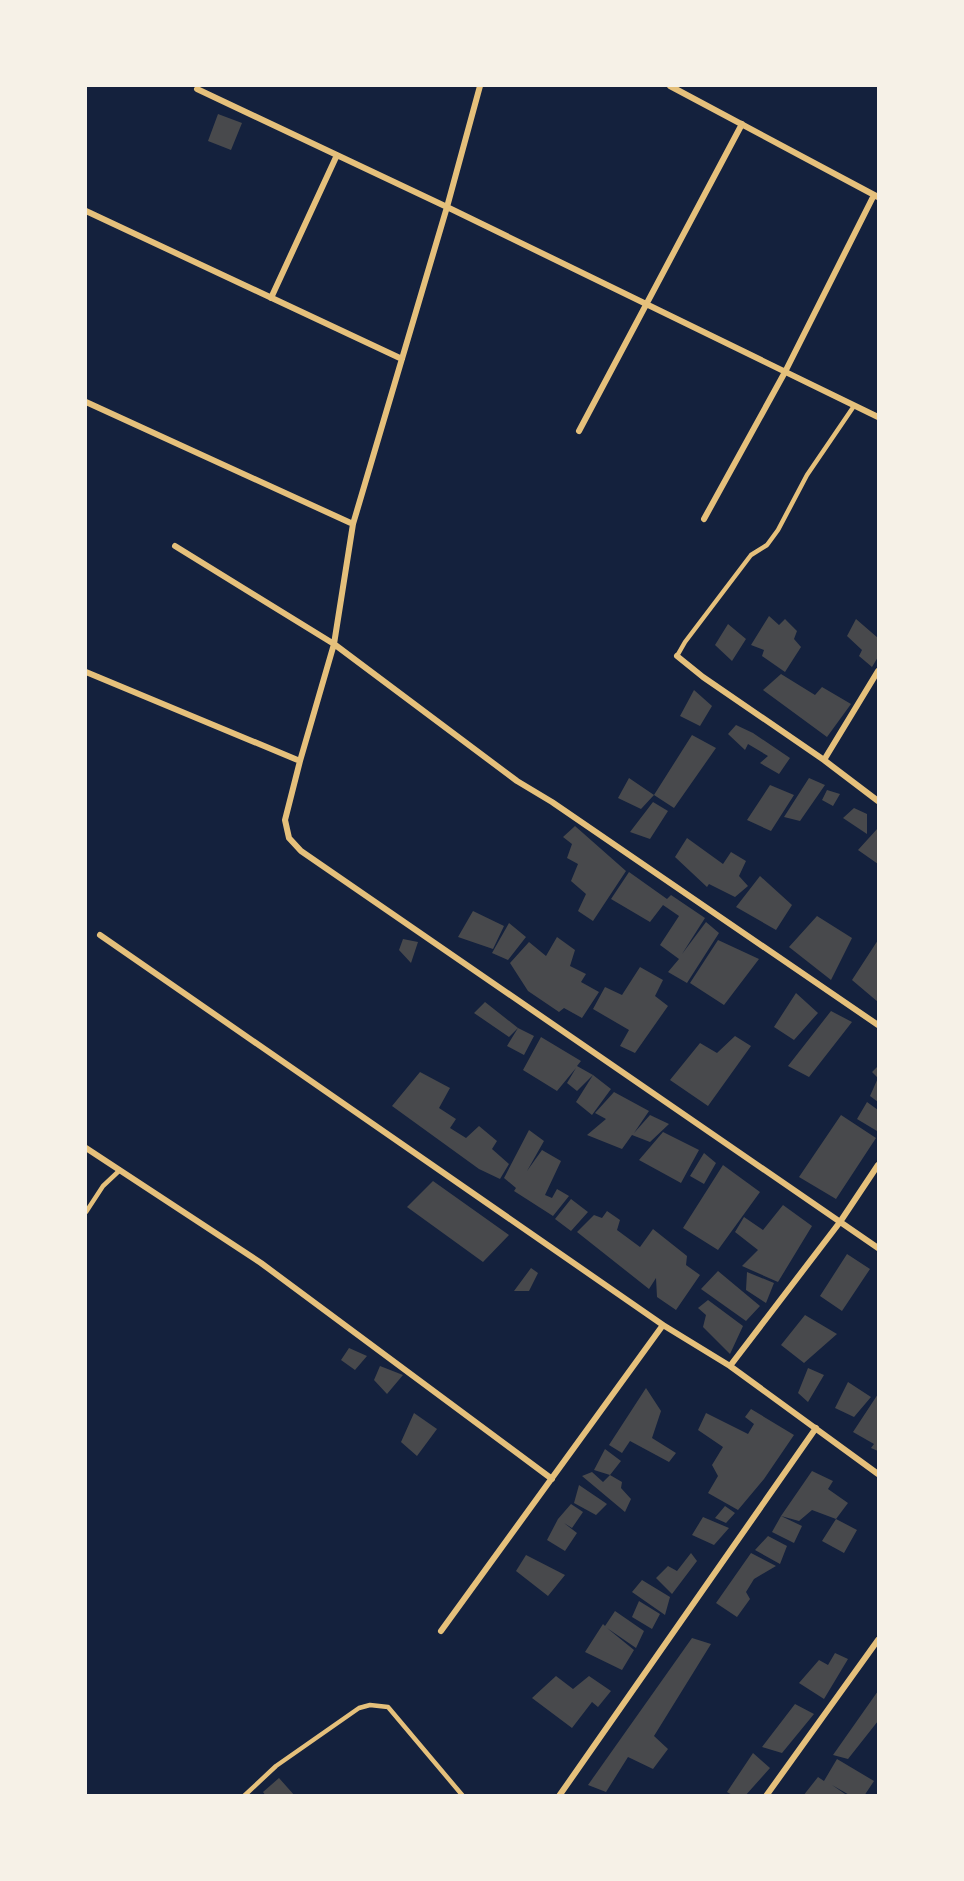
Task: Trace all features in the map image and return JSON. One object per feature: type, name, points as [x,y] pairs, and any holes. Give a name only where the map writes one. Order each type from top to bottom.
[{"type":"street","points":[[480,86],[447,207],[353,524],[334,644],[285,820],[289,838],[301,851],[879,1248]]},
{"type":"street","points":[[670,86],[876,196],[785,372],[704,519]]},
{"type":"street","points":[[197,89],[447,207],[879,417]]},
{"type":"street","points":[[579,432],[742,124]]},
{"type":"street","points":[[271,298],[337,155]]},
{"type":"street","points":[[86,211],[402,359]]},
{"type":"street","points":[[86,402],[353,524]]},
{"type":"street","points":[[175,546],[334,644],[517,781],[552,802],[879,1025]]},
{"type":"street","points":[[676,657],[879,801]]},
{"type":"street","points":[[824,760],[879,671]]},
{"type":"street","points":[[86,672],[300,761]]},
{"type":"street","points":[[100,935],[663,1325],[730,1366],[879,1474]]},
{"type":"street","points":[[86,1148],[261,1263],[552,1479]]},
{"type":"street","points":[[730,1366],[840,1222],[879,1165]]},
{"type":"street","points":[[441,1631],[663,1325]]},
{"type":"street","points":[[559,1796],[816,1428]]},
{"type":"street","points":[[766,1796],[879,1640]]},
{"type":"lane","points":[[676,657],[751,555],[767,545],[778,530],[807,475],[854,406]]},
{"type":"lane","points":[[86,1212],[103,1186],[120,1170]]},
{"type":"lane","points":[[244,1796],[276,1766],[359,1708],[370,1705],[388,1707],[463,1796]]},
{"type":"building","points":[[218,114],[242,123],[231,150],[208,141]]},
{"type":"building","points":[[769,616],[779,625],[785,619],[797,631],[794,639],[801,647],[785,672],[762,656],[764,650],[751,645]]},
{"type":"building","points":[[856,619],[878,638],[878,657],[872,667],[859,656],[862,650],[847,636]]},
{"type":"building","points":[[728,624],[746,639],[732,661],[715,645]]},
{"type":"building","points":[[781,674],[815,695],[822,687],[851,704],[827,737],[763,690]]},
{"type":"building","points":[[694,690],[712,706],[700,726],[680,716]]},
{"type":"building","points":[[736,725],[753,733],[790,758],[779,774],[760,763],[768,756],[748,744],[745,750],[728,734]]},
{"type":"building","points":[[692,735],[716,748],[674,808],[654,795]]},
{"type":"building","points":[[629,778],[654,795],[641,809],[618,798]]},
{"type":"building","points":[[809,778],[825,785],[800,821],[784,817]]},
{"type":"building","points":[[770,785],[794,795],[771,831],[747,820]]},
{"type":"building","points":[[827,790],[840,794],[833,806],[822,800]]},
{"type":"building","points":[[653,802],[668,811],[650,839],[630,832]]},
{"type":"building","points":[[854,808],[867,814],[867,834],[843,818]]},
{"type":"building","points":[[575,826],[626,871],[593,921],[578,911],[586,894],[571,881],[578,864],[567,858],[572,844],[563,837]]},
{"type":"building","points":[[878,828],[878,864],[858,850]]},
{"type":"building","points":[[687,838],[723,864],[731,852],[746,861],[739,876],[748,886],[735,897],[709,884],[707,887],[675,857]]},
{"type":"building","points":[[629,872],[667,899],[671,895],[705,918],[682,954],[706,922],[719,933],[687,983],[668,972],[679,959],[660,945],[679,916],[663,905],[650,922],[611,899]]},
{"type":"building","points":[[760,876],[792,905],[776,930],[736,907]]},
{"type":"building","points":[[473,911],[504,926],[493,949],[458,937]]},
{"type":"building","points":[[817,916],[852,938],[831,980],[789,947]]},
{"type":"building","points":[[509,923],[526,937],[508,960],[492,953]]},
{"type":"building","points":[[557,937],[575,950],[570,966],[586,974],[581,982],[599,992],[582,1018],[564,1008],[559,1012],[528,991],[510,963],[529,942],[546,956]]},
{"type":"building","points":[[403,939],[418,942],[411,963],[399,950]]},
{"type":"building","points":[[718,940],[759,959],[724,1005],[690,983]]},
{"type":"building","points":[[878,940],[878,1002],[852,980]]},
{"type":"building","points":[[640,967],[663,980],[655,996],[668,1006],[635,1053],[620,1046],[629,1030],[593,1009],[605,987],[622,995]]},
{"type":"building","points":[[796,993],[818,1013],[794,1040],[774,1027]]},
{"type":"building","points":[[485,1002],[518,1028],[509,1037],[474,1013]]},
{"type":"building","points":[[831,1011],[852,1022],[809,1077],[788,1066]]},
{"type":"building","points":[[518,1028],[534,1036],[524,1055],[507,1046]]},
{"type":"building","points":[[735,1036],[751,1046],[708,1106],[670,1080],[700,1043],[717,1053]]},
{"type":"building","points":[[541,1037],[581,1061],[577,1066],[593,1075],[577,1091],[567,1083],[576,1068],[557,1091],[523,1070]]},
{"type":"building","points":[[878,1066],[878,1078],[872,1072]]},
{"type":"building","points":[[420,1072],[450,1088],[439,1108],[456,1119],[450,1128],[466,1138],[479,1126],[497,1141],[492,1149],[509,1164],[500,1179],[479,1169],[392,1106]]},
{"type":"building","points":[[593,1075],[611,1089],[592,1115],[576,1102]]},
{"type":"building","points":[[878,1078],[878,1102],[870,1096]]},
{"type":"building","points":[[614,1092],[649,1111],[634,1133],[650,1115],[669,1124],[650,1142],[632,1135],[622,1149],[587,1135],[606,1119],[595,1113]]},
{"type":"building","points":[[867,1102],[878,1110],[877,1131],[857,1119]]},
{"type":"building","points":[[841,1115],[876,1138],[836,1199],[799,1177]]},
{"type":"building","points":[[529,1130],[544,1141],[527,1171],[542,1150],[561,1161],[545,1195],[552,1198],[557,1189],[569,1196],[553,1216],[514,1191],[516,1188],[504,1178]]},
{"type":"building","points":[[663,1132],[699,1150],[681,1183],[639,1160]]},
{"type":"building","points":[[704,1153],[716,1163],[704,1184],[690,1176]]},
{"type":"building","points":[[723,1165],[760,1192],[718,1250],[683,1228]]},
{"type":"building","points":[[433,1181],[509,1235],[483,1262],[407,1207]]},
{"type":"building","points":[[571,1199],[588,1212],[571,1231],[555,1219]]},
{"type":"building","points":[[783,1205],[812,1226],[778,1282],[742,1266],[758,1250],[735,1232],[744,1217],[763,1230]]},
{"type":"building","points":[[607,1211],[620,1220],[617,1230],[640,1247],[653,1229],[687,1256],[686,1265],[700,1275],[676,1310],[657,1297],[656,1278],[649,1289],[577,1232],[594,1215],[602,1218]]},
{"type":"building","points":[[847,1254],[870,1269],[842,1311],[820,1296]]},
{"type":"building","points":[[531,1268],[538,1273],[529,1291],[514,1291]]},
{"type":"building","points":[[718,1271],[760,1306],[746,1321],[701,1289]]},
{"type":"building","points":[[747,1272],[774,1283],[766,1303],[746,1290]]},
{"type":"building","points":[[708,1300],[743,1326],[730,1354],[703,1327],[706,1315],[698,1308]]},
{"type":"building","points":[[805,1315],[837,1334],[804,1363],[781,1345]]},
{"type":"building","points":[[349,1348],[367,1356],[355,1370],[341,1360]]},
{"type":"building","points":[[380,1366],[403,1375],[387,1394],[374,1380]]},
{"type":"building","points":[[808,1368],[824,1375],[808,1402],[798,1393]]},
{"type":"building","points":[[848,1382],[871,1397],[854,1417],[835,1408]]},
{"type":"building","points":[[646,1388],[661,1411],[652,1438],[676,1453],[669,1462],[630,1441],[622,1453],[609,1445]]},
{"type":"building","points":[[878,1394],[878,1451],[871,1448],[874,1444],[853,1432]]},
{"type":"building","points":[[751,1409],[794,1435],[764,1479],[738,1510],[708,1493],[718,1476],[712,1465],[723,1447],[698,1430],[706,1413],[748,1434],[754,1424],[745,1417]]},
{"type":"building","points":[[414,1413],[437,1429],[417,1456],[401,1442]]},
{"type":"building","points":[[605,1449],[621,1461],[610,1475],[594,1470]]},
{"type":"building","points":[[812,1471],[833,1481],[828,1489],[848,1503],[836,1519],[812,1510],[799,1521],[781,1516]]},
{"type":"building","points":[[592,1472],[603,1482],[610,1475],[622,1482],[621,1488],[631,1499],[625,1512],[582,1476]]},
{"type":"building","points":[[579,1485],[607,1504],[596,1515],[574,1503]]},
{"type":"building","points":[[571,1504],[583,1512],[572,1528],[564,1523],[577,1533],[565,1551],[547,1540],[558,1519]]},
{"type":"building","points":[[725,1506],[735,1513],[726,1523],[715,1518]]},
{"type":"building","points":[[781,1516],[802,1526],[794,1543],[772,1532]]},
{"type":"building","points":[[703,1517],[729,1528],[714,1545],[692,1535]]},
{"type":"building","points":[[836,1519],[857,1530],[844,1553],[822,1541]]},
{"type":"building","points":[[768,1536],[787,1546],[780,1564],[755,1550]]},
{"type":"building","points":[[691,1553],[697,1561],[672,1594],[656,1578],[668,1566],[677,1571]]},
{"type":"building","points":[[751,1553],[776,1566],[754,1579],[746,1592],[750,1599],[737,1617],[716,1603]]},
{"type":"building","points":[[526,1555],[565,1575],[548,1596],[516,1571]]},
{"type":"building","points":[[642,1580],[670,1597],[665,1615],[632,1592]]},
{"type":"building","points":[[639,1601],[660,1614],[652,1629],[632,1617]]},
{"type":"building","points":[[615,1611],[644,1631],[636,1648],[607,1628],[634,1650],[622,1670],[585,1652],[603,1624],[605,1626]]},
{"type":"building","points":[[692,1638],[711,1644],[654,1736],[668,1749],[653,1769],[628,1757],[606,1792],[588,1785]]},
{"type":"building","points":[[835,1653],[848,1659],[824,1699],[799,1683],[819,1660],[828,1665]]},
{"type":"building","points":[[556,1676],[573,1689],[589,1676],[611,1691],[598,1707],[592,1702],[572,1728],[532,1698]]},
{"type":"building","points":[[878,1691],[878,1721],[848,1759],[833,1755]]},
{"type":"building","points":[[795,1704],[814,1714],[782,1753],[762,1747]]},
{"type":"building","points":[[753,1753],[770,1768],[745,1796],[734,1796],[727,1792]]},
{"type":"building","points":[[837,1759],[874,1781],[864,1796],[851,1796],[832,1785],[848,1796],[803,1796],[818,1777],[824,1781]]},
{"type":"building","points":[[279,1778],[295,1796],[266,1796],[263,1792]]}]
